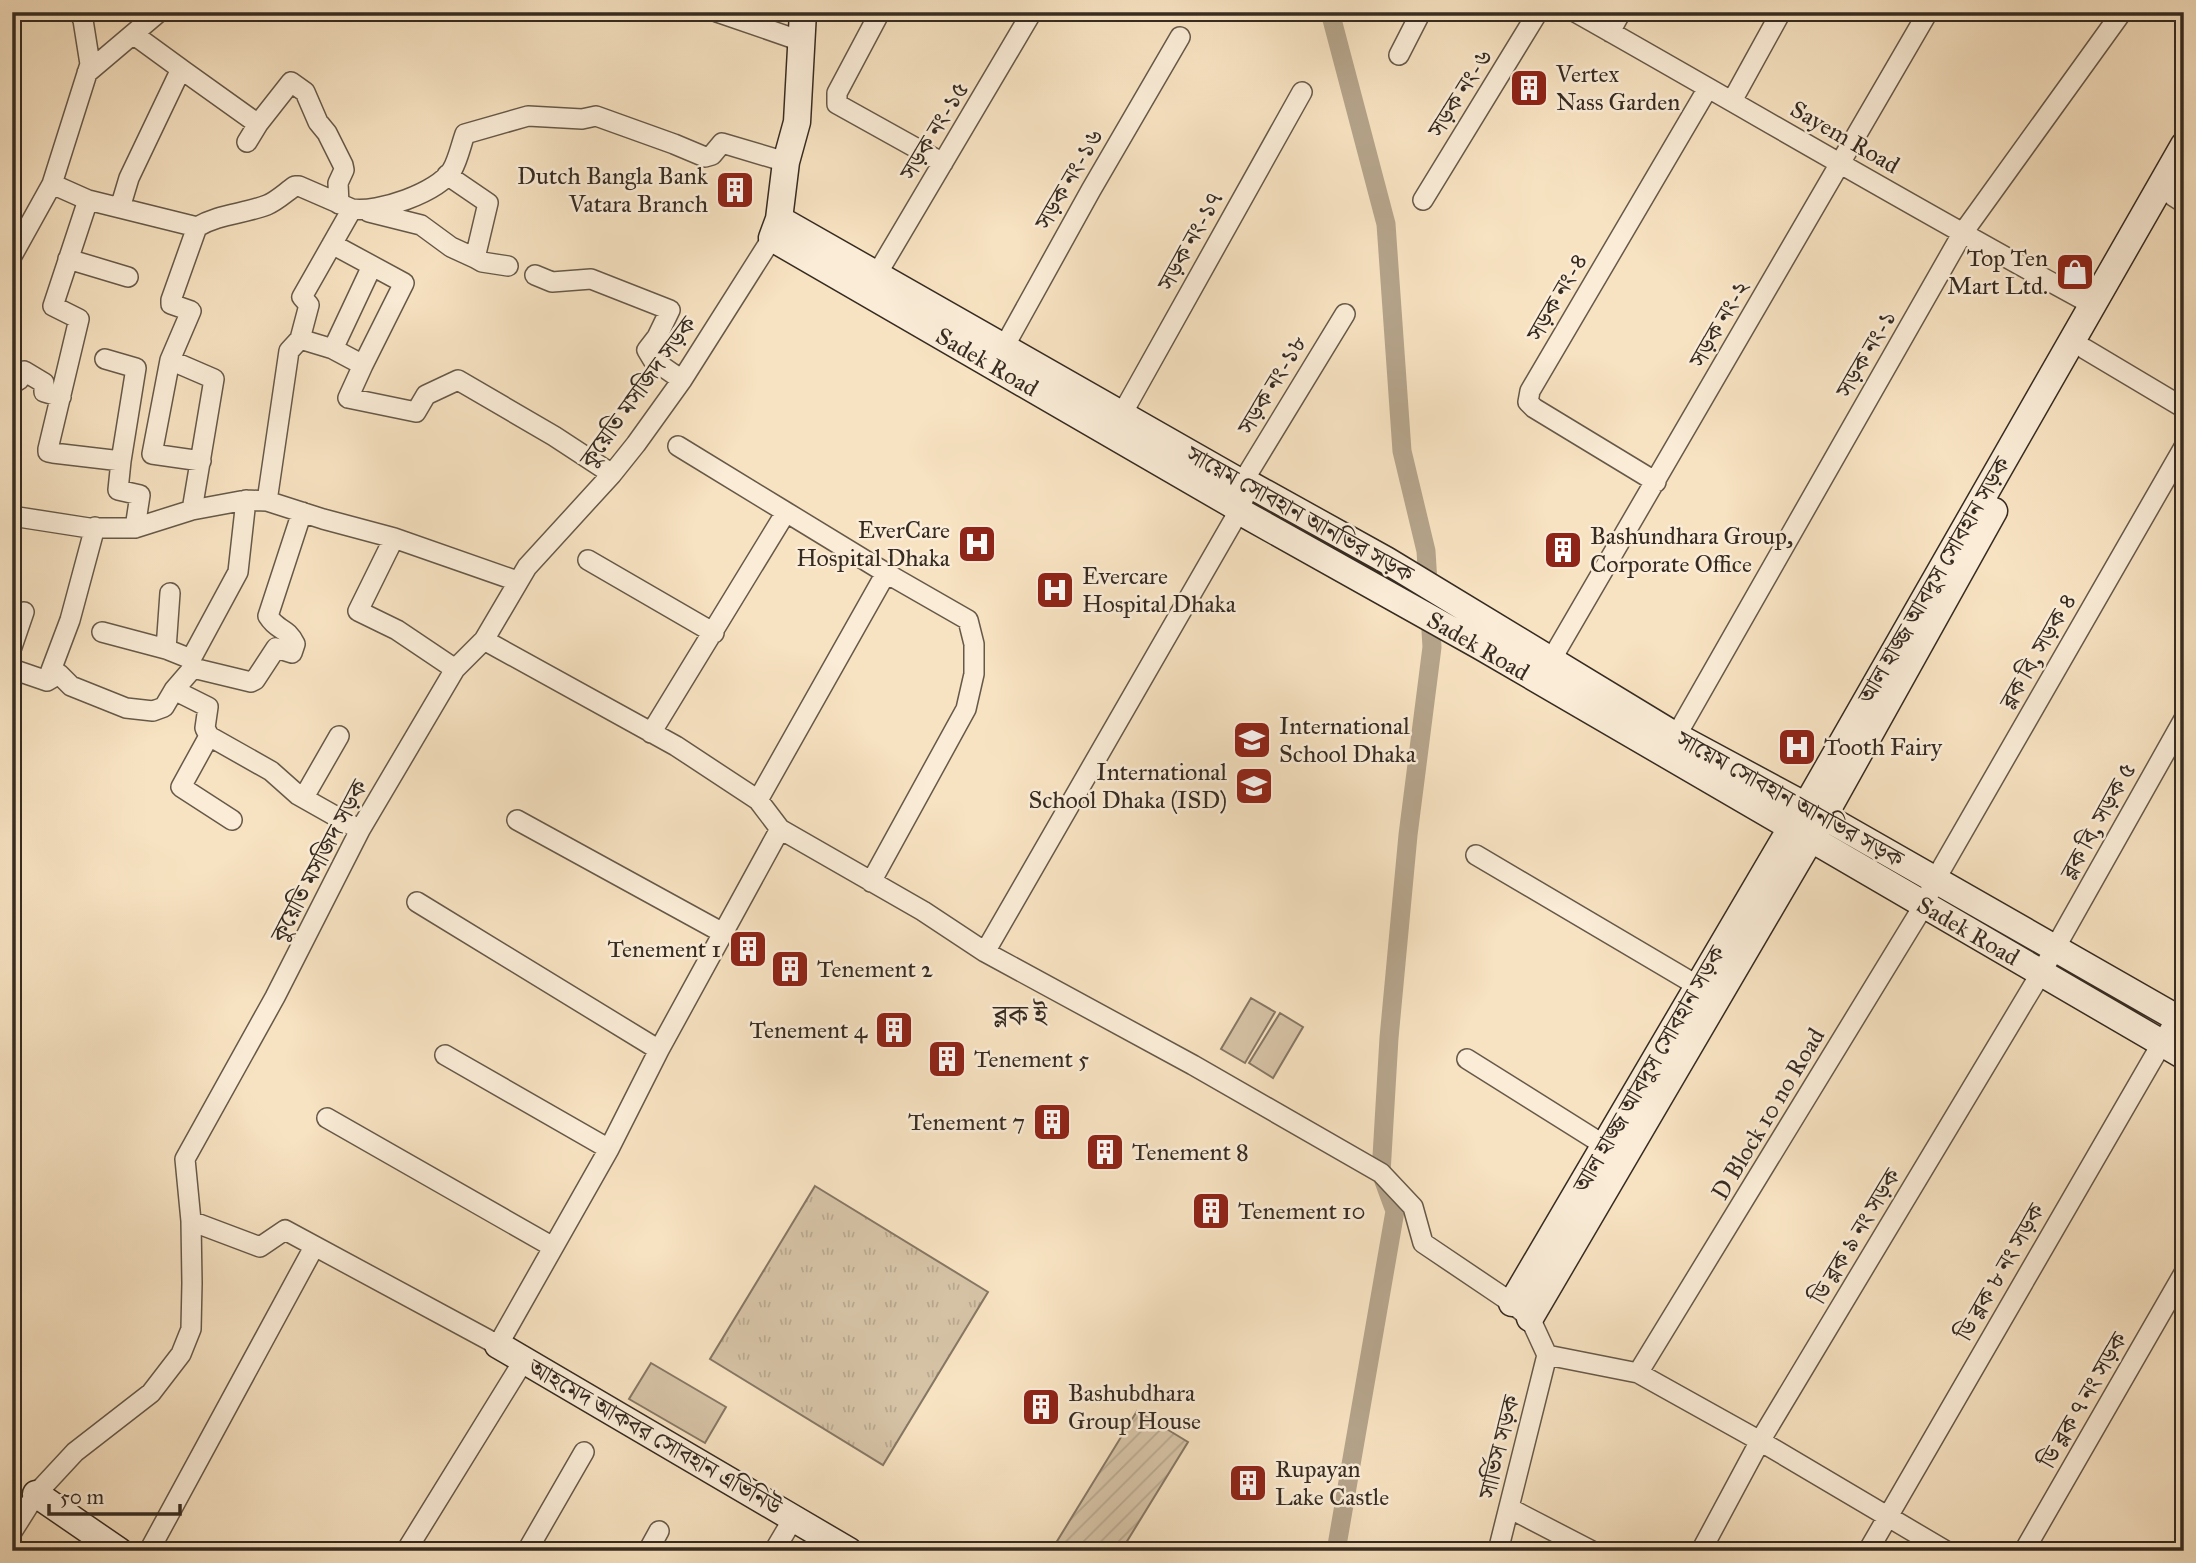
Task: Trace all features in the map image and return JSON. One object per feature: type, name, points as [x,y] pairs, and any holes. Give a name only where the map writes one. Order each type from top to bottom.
[{"type":"street","points":[[13,251],[52,184],[90,64],[83,20],[79,12]]},
{"type":"street","points":[[87,73],[159,12]]},
{"type":"street","points":[[717,12],[801,41]]},
{"type":"street","points":[[775,228],[796,122],[803,12]]},
{"type":"street","points":[[880,12],[837,93],[837,104],[943,163]]},
{"type":"street","name":"সড়ক নং-১৫","points":[[877,274],[1032,12]]},
{"type":"street","points":[[1399,55],[1421,12]]},
{"type":"street","name":"সড়ক নং-৬","points":[[1423,200],[1538,12]]},
{"type":"street","name":"Sayem Road","points":[[1575,12],[1962,234],[2091,304]]},
{"type":"street","points":[[1610,32],[1621,12]]},
{"type":"street","points":[[1732,101],[1781,12]]},
{"type":"street","name":"সড়ক নং-২","points":[[1552,661],[1928,12]]},
{"type":"street","name":"সড়ক নং-১","points":[[1676,736],[1962,234],[2122,12]]},
{"type":"street","points":[[133,34],[258,124]]},
{"type":"street","name":"সড়ক নং-১৬","points":[[1004,347],[1180,37]]},
{"type":"street","points":[[120,208],[129,178],[181,69]]},
{"type":"street","points":[[247,142],[291,82],[305,92],[318,122],[343,164],[344,170],[338,183],[352,208]]},
{"type":"street","name":"সড়ক নং-৪","points":[[1656,482],[1528,402],[1530,391],[1708,88]]},
{"type":"street","name":"সড়ক নং-১৭","points":[[1122,414],[1302,92]]},
{"type":"street","points":[[352,208],[404,201],[440,181],[452,170],[465,134],[528,116],[582,119],[596,116],[705,158],[712,155],[722,143],[786,162]]},
{"type":"street","name":"আল হাজ্জ আবদুস সোবহান সড়ক","points":[[1815,811],[2091,304],[2184,145]]},
{"type":"street","points":[[447,175],[488,203],[475,258]]},
{"type":"street","points":[[52,184],[88,200],[197,226],[214,217],[271,203],[299,186],[352,208],[421,225],[451,247],[482,262],[508,266]]},
{"type":"street","points":[[1521,1310],[2085,349],[2180,192]]},
{"type":"street","points":[[88,200],[53,306],[79,319],[48,452],[121,461]]},
{"type":"street","points":[[267,501],[289,351],[300,339],[309,305],[302,297],[352,208]]},
{"type":"street","points":[[197,226],[171,300],[171,304],[188,309],[190,314],[170,360],[152,454],[201,461]]},
{"type":"street","name":"সায়েম সোবহান আনভির সড়ক","points":[[775,228],[877,274],[1245,484],[1386,561],[1676,736],[1815,811],[2055,948],[2181,1015]]},
{"type":"street","name":"কুয়েতি মসজিদ সড়ক","points":[[12,1532],[36,1494],[75,1452],[151,1393],[181,1354],[191,1329],[191,1221],[185,1160],[275,997],[360,830],[455,669],[484,640],[527,567],[612,474],[682,380],[775,228]]},
{"type":"street","name":"Sadek Road","points":[[775,228],[1239,511],[1480,646],[2184,1056]]},
{"type":"street","points":[[332,244],[404,283],[348,396],[351,399],[416,412],[426,395],[458,380],[554,436],[612,474]]},
{"type":"street","points":[[68,260],[128,277]]},
{"type":"street","points":[[333,349],[372,266]]},
{"type":"street","points":[[536,275],[552,282],[591,279],[670,310],[657,337],[647,350],[653,360],[682,380]]},
{"type":"street","name":"সড়ক নং-১৮","points":[[985,953],[1239,511],[1245,484],[1345,314]]},
{"type":"street","points":[[300,339],[333,349],[363,365]]},
{"type":"street","points":[[2085,349],[2184,408]]},
{"type":"street","points":[[105,359],[136,368],[118,489],[140,495],[135,528]]},
{"type":"street","points":[[170,360],[214,379],[192,510]]},
{"type":"street","points":[[12,377],[19,380],[24,371],[44,383],[44,392],[61,397]]},
{"type":"street","points":[[678,446],[968,620],[974,644],[974,674],[966,709],[871,882]]},
{"type":"street","name":"ব্লক বি, সড়ক ৪","points":[[1936,880],[2184,447]]},
{"type":"street","points":[[12,669],[47,681],[59,674],[71,686],[126,708],[153,711],[164,707],[192,663],[238,572],[246,500]]},
{"type":"street","points":[[12,516],[95,527],[135,528],[192,510],[246,500],[267,501],[394,538],[517,581]]},
{"type":"street","points":[[102,632],[166,649],[192,663],[251,682],[255,680],[276,648],[292,653],[295,643],[290,633],[274,625],[268,617],[302,512]]},
{"type":"street","points":[[651,733],[786,512]]},
{"type":"street","points":[[47,681],[71,620],[95,527]]},
{"type":"street","points":[[394,538],[358,611],[397,630],[455,669]]},
{"type":"street","points":[[588,560],[714,633]]},
{"type":"street","points":[[758,800],[886,573]]},
{"type":"street","points":[[166,649],[170,593]]},
{"type":"street","points":[[12,647],[24,611]]},
{"type":"street","points":[[484,640],[676,746],[758,800],[780,829],[923,911],[985,953],[1193,1065],[1381,1173],[1413,1206],[1423,1243],[1521,1310],[1547,1355],[1638,1373],[1760,1441],[1946,1551]]},
{"type":"street","points":[[174,690],[206,706],[208,709],[205,728],[209,736],[271,771],[298,795],[360,830]]},
{"type":"street","name":"ব্লক বি, সড়ক ৫","points":[[2055,948],[2184,719]]},
{"type":"street","points":[[209,736],[181,787],[232,820]]},
{"type":"street","points":[[304,797],[339,736]]},
{"type":"street","points":[[517,820],[723,933]]},
{"type":"street","points":[[191,1221],[260,1247],[285,1230],[498,1345],[609,1149],[659,1050],[780,829]]},
{"type":"street","name":"আল হাজ্জ আবদুস সোবহান সড়ক","points":[[1521,1310],[1604,1145],[1698,986],[1800,833]]},
{"type":"street","points":[[1476,855],[1698,986]]},
{"type":"street","name":"D Block 10 no Road","points":[[1638,1373],[1924,905],[1936,880]]},
{"type":"street","points":[[417,902],[659,1050]]},
{"type":"street","name":"ডি ব্লক ৯ নং সড়ক","points":[[1701,1551],[1760,1441],[2055,948]]},
{"type":"street","name":"ডি ব্লক ৮ নং সড়ক","points":[[1868,1551],[2161,1043],[2181,1015]]},
{"type":"street","points":[[445,1055],[609,1149]]},
{"type":"street","points":[[1467,1059],[1604,1145]]},
{"type":"street","points":[[327,1118],[553,1247]]},
{"type":"street","points":[[149,1551],[314,1247]]},
{"type":"street","name":"ডি ব্লক ৭ নং সড়ক","points":[[2024,1551],[2184,1273]]},
{"type":"street","name":"আহমেদ আকবর সোবহান এভিনিউ","points":[[498,1345],[849,1551]]},
{"type":"street","name":"সার্ভিস সড়ক","points":[[1498,1551],[1547,1355]]},
{"type":"street","points":[[406,1551],[524,1360]]},
{"type":"street","points":[[527,1551],[584,1452]]},
{"type":"street","points":[[36,1494],[119,1551]]},
{"type":"street","points":[[1509,1508],[1592,1551]]},
{"type":"street","points":[[774,1551],[793,1519]]},
{"type":"street","points":[[648,1551],[659,1531]]},
{"type":"green space","points":[[1251,998],[1275,1012],[1245,1063],[1221,1049]]},
{"type":"green space","points":[[1280,1013],[1303,1027],[1273,1078],[1249,1063]]},
{"type":"green space","points":[[815,1186],[988,1292],[883,1465],[710,1359]]},
{"type":"green space","points":[[651,1363],[726,1407],[705,1443],[629,1399]]},
{"type":"green space","points":[[1137,1411],[1188,1442],[1121,1551],[1051,1551]]},
{"type":"waterway","points":[[1330,12],[1386,224],[1402,451],[1426,551],[1432,647],[1408,835],[1389,1038],[1381,1173],[1395,1211],[1336,1551]]},
{"type":"place","name":"Vertex Nass Garden","points":[[1529,88]]},
{"type":"place","name":"Dutch Bangla Bank Vatara Branch","points":[[735,190]]},
{"type":"place","name":"Top Ten Mart Ltd.","points":[[2075,272]]},
{"type":"place","name":"EverCare Hospital Dhaka","points":[[977,544]]},
{"type":"place","name":"Bashundhara Group, Corporate Office","points":[[1563,550]]},
{"type":"place","name":"Evercare Hospital Dhaka","points":[[1055,590]]},
{"type":"place","name":"International School Dhaka","points":[[1252,740]]},
{"type":"place","name":"Tooth Fairy","points":[[1797,747]]},
{"type":"place","name":"International School Dhaka (ISD)","points":[[1254,786]]},
{"type":"place","name":"Tenement 1","points":[[748,949]]},
{"type":"place","name":"Tenement 2","points":[[790,969]]},
{"type":"place","name":"Tenement 4","points":[[894,1030]]},
{"type":"place","name":"Tenement 5","points":[[947,1059]]},
{"type":"place","name":"Tenement 7","points":[[1052,1122]]},
{"type":"place","name":"Tenement 8","points":[[1105,1152]]},
{"type":"place","name":"Tenement 10","points":[[1211,1211]]},
{"type":"place","name":"Bashubdhara Group House","points":[[1041,1407]]},
{"type":"place","name":"Rupayan Lake Castle","points":[[1248,1483]]},
{"type":"district","name":"ব্লক ই","points":[[1020,1015]]}]
